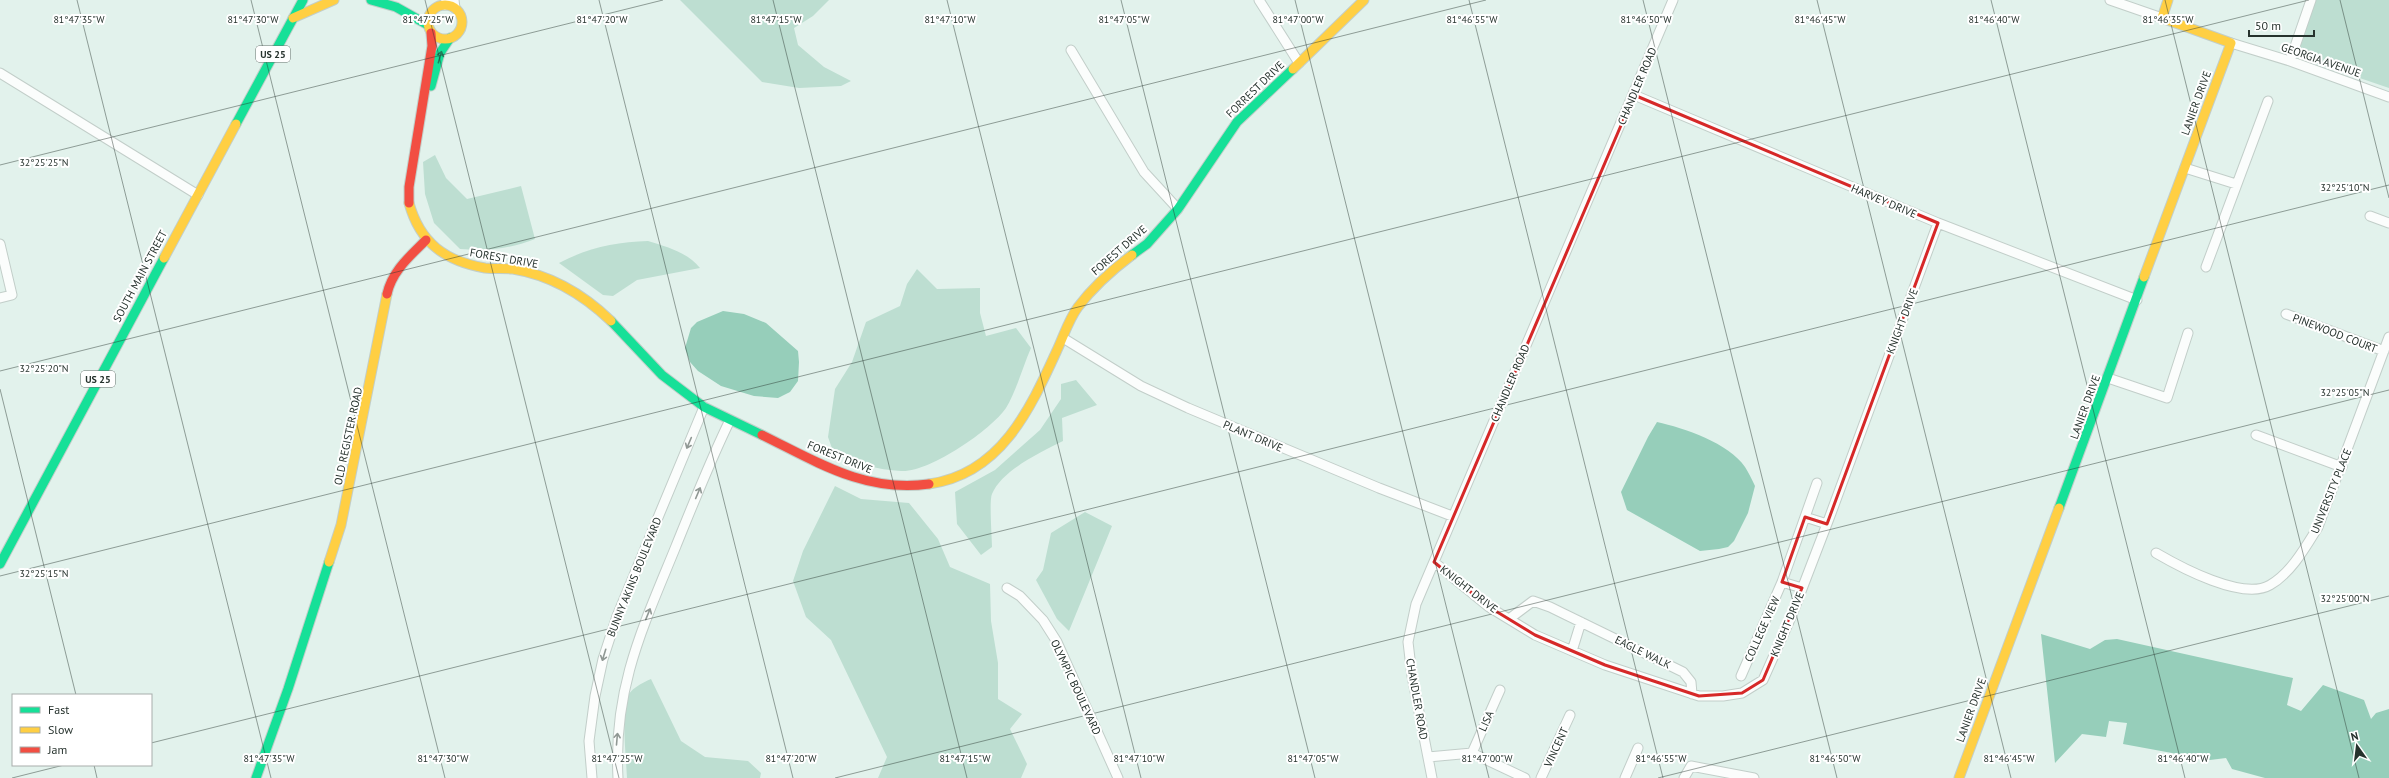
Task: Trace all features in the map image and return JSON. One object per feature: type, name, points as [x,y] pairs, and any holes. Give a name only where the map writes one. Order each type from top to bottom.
[{"type":"street","name":"SOUTH MAIN STREET","points":[[0,564],[303,0]]},
{"type":"street","points":[[293,18],[334,0]]},
{"type":"street","points":[[371,0],[396,7],[427,9],[443,4],[454,4],[460,16],[462,25],[458,33],[450,38],[440,54],[437,69],[424,104]]},
{"type":"street","points":[[1259,0],[1299,63]]},
{"type":"street","name":"FORREST DRIVE","points":[[1178,209],[1237,122],[1364,0]]},
{"type":"street","name":"CHANDLER ROAD","points":[[1432,778],[1412,676],[1408,642],[1416,604],[1452,516],[1634,95],[1673,0]]},
{"type":"street","name":"GEORGIA AVENUE","points":[[2110,0],[2231,44],[2290,62],[2389,97]]},
{"type":"street","points":[[2162,18],[2168,0]]},
{"type":"street","points":[[2290,62],[2311,0]]},
{"type":"street","points":[[426,240],[413,217],[409,198],[409,187],[424,104],[432,46],[430,14],[443,4]]},
{"type":"street","points":[[396,7],[430,29],[439,38],[450,38]]},
{"type":"street","name":"LANIER DRIVE","points":[[1959,778],[2231,44]]},
{"type":"street","points":[[1071,50],[1144,172],[1178,209]]},
{"type":"street","points":[[0,73],[198,195]]},
{"type":"street","name":"HARVEY DRIVE","points":[[1634,95],[1938,223],[2137,300]]},
{"type":"street","points":[[2206,267],[2268,101]]},
{"type":"street","points":[[2185,168],[2236,184]]},
{"type":"street","name":"FOREST DRIVE","points":[[426,240],[444,254],[460,262],[486,268],[513,270],[536,275],[561,284],[586,300],[610,320],[662,375],[704,408],[812,459],[866,482],[887,486],[908,487],[937,483],[971,470],[1000,448],[1017,428],[1034,400],[1077,308],[1097,285],[1148,244],[1178,209]]},
{"type":"street","points":[[2370,216],[2389,223]]},
{"type":"street","name":"KNIGHT DRIVE","points":[[1434,562],[1489,607],[1535,635],[1605,665],[1699,696],[1723,696],[1742,693],[1763,680],[1827,524],[1938,223]]},
{"type":"street","name":"OLD REGISTER ROAD","points":[[256,778],[288,689],[341,525],[389,286],[402,263],[426,240]]},
{"type":"street","points":[[0,244],[12,295],[0,298]]},
{"type":"street","name":"PINEWOOD COURT","points":[[2286,314],[2384,351]]},
{"type":"street","points":[[2108,378],[2166,398],[2188,333]]},
{"type":"street","name":"UNIVERSITY PLACE","points":[[2156,554],[2179,566],[2231,586],[2248,590],[2268,586],[2281,577],[2302,553],[2318,527],[2342,467],[2389,337]]},
{"type":"street","name":"PLANT DRIVE","points":[[1063,338],[1141,386],[1188,408],[1378,488],[1452,516]]},
{"type":"street","name":"BUNNY AKINS BOULEVARD","points":[[592,778],[589,741],[595,696],[603,659],[617,616],[704,408]]},
{"type":"street","points":[[618,778],[616,744],[621,704],[635,644],[730,420]]},
{"type":"street","points":[[2256,435],[2342,467]]},
{"type":"street","name":"COLLEGE VIEW","points":[[1741,676],[1782,582],[1817,483]]},
{"type":"street","points":[[1805,518],[1827,524]]},
{"type":"street","name":"COLLEGE VIEW","points":[[1782,582],[1802,588]]},
{"type":"street","name":"OLYMPIC BOULEVARD","points":[[1007,588],[1020,596],[1042,620],[1057,642],[1118,778]]},
{"type":"street","name":"EAGLE WALK","points":[[1509,619],[1533,601],[1550,607],[1683,672],[1691,682],[1692,694]]},
{"type":"street","points":[[1572,651],[1582,622]]},
{"type":"street","name":"LISA","points":[[1472,753],[1500,690]]},
{"type":"street","name":"VINCENT","points":[[1541,778],[1570,715]]},
{"type":"street","points":[[1625,778],[1638,748]]},
{"type":"street","points":[[1428,758],[1472,753],[1525,778]]},
{"type":"street","points":[[1684,778],[1691,766],[1754,778]]},
{"type":"highlighted area","points":[[1634,95],[1938,223],[1827,524],[1805,517],[1782,582],[1802,588],[1763,680],[1742,693],[1699,696],[1605,665],[1535,635],[1489,607],[1434,562]]},
{"type":"shaded area","points":[[680,0],[829,0],[813,16],[794,28],[798,45],[824,67],[851,81],[841,86],[799,88],[762,82]]},
{"type":"shaded area","points":[[2315,0],[2389,0],[2389,88],[2295,56]]},
{"type":"shaded area","points":[[435,155],[446,178],[467,199],[521,186],[535,239],[507,247],[480,250],[460,249],[434,223],[425,194],[423,162]]},
{"type":"shaded area","points":[[648,241],[683,254],[695,262],[700,268],[637,280],[613,296],[603,295],[559,263],[580,253],[613,244]]},
{"type":"shaded area","points":[[917,269],[937,289],[980,288],[980,313],[986,336],[1016,328],[1031,348],[1006,408],[974,438],[943,458],[913,470],[901,471],[875,468],[834,454],[828,437],[835,389],[852,362],[866,322],[900,306],[907,284]]},
{"type":"shaded area","points":[[723,311],[744,314],[766,323],[798,351],[798,381],[790,392],[778,398],[754,396],[721,386],[698,371],[690,362],[685,348],[691,328],[697,322]]},
{"type":"shaded area","points":[[1076,380],[1097,405],[1062,418],[1063,441],[1023,463],[1004,477],[997,485],[991,498],[992,547],[981,555],[957,524],[955,492],[995,470],[1040,430],[1061,399],[1061,384]]},
{"type":"shaded area","points":[[1657,422],[1680,428],[1717,444],[1738,458],[1748,472],[1755,486],[1748,513],[1734,541],[1728,547],[1700,551],[1627,510],[1621,492]]},
{"type":"shaded area","points":[[835,486],[861,499],[909,503],[938,539],[950,567],[990,584],[991,621],[998,663],[998,699],[1022,714],[1010,729],[1027,764],[1021,778],[878,778],[887,757],[831,640],[806,617],[793,581],[803,551]]},
{"type":"shaded area","points":[[1085,512],[1112,526],[1069,631],[1057,619],[1036,580],[1043,570],[1051,533]]},
{"type":"shaded area","points":[[2041,634],[2090,649],[2105,640],[2117,639],[2293,678],[2287,705],[2301,711],[2323,685],[2364,700],[2371,719],[2376,713],[2389,709],[2389,778],[2265,778],[2232,769],[2226,758],[2210,760],[2123,744],[2127,723],[2109,721],[2106,737],[2082,734],[2055,763]]},
{"type":"shaded area","points":[[651,679],[681,741],[705,757],[748,761],[761,773],[760,778],[627,778],[624,728],[626,700],[633,690]]},
{"type":"traffic: fast","points":[[236,124],[303,0]]},
{"type":"traffic: fast","points":[[371,0],[396,7],[428,25]]},
{"type":"traffic: fast","points":[[431,86],[440,53],[450,38]]},
{"type":"traffic: fast","points":[[1132,255],[1147,244],[1178,209],[1237,122],[1293,69]]},
{"type":"traffic: fast","points":[[0,564],[164,258]]},
{"type":"traffic: fast","points":[[2059,508],[2144,277]]},
{"type":"traffic: fast","points":[[611,321],[662,375],[704,407],[762,435]]},
{"type":"traffic: fast","points":[[256,778],[288,689],[329,562]]},
{"type":"traffic: slow","points":[[293,18],[334,0]]},
{"type":"traffic: slow","points":[[1293,69],[1364,0]]},
{"type":"traffic: slow","points":[[2144,277],[2231,43],[2162,18],[2168,0]]},
{"type":"traffic: slow","points":[[442,5],[448,5],[457,10],[461,16],[462,22],[461,28],[457,34],[448,39],[442,39],[433,34],[428,25],[428,19],[433,10],[442,5]]},
{"type":"traffic: slow","points":[[164,258],[236,124]]},
{"type":"traffic: slow","points":[[409,203],[414,217],[427,239],[446,255],[471,265],[485,268],[513,269],[553,281],[590,303],[611,321]]},
{"type":"traffic: slow","points":[[929,484],[954,478],[976,467],[995,452],[1011,434],[1037,393],[1075,312],[1096,286],[1132,255]]},
{"type":"traffic: slow","points":[[329,562],[341,525],[387,294]]},
{"type":"traffic: slow","points":[[1959,778],[2059,508]]},
{"type":"traffic: jam","points":[[409,203],[409,187],[432,46],[431,33]]},
{"type":"traffic: jam","points":[[387,294],[389,286],[402,264],[426,240]]},
{"type":"traffic: jam","points":[[762,435],[822,465],[863,480],[906,486],[929,484]]}]
